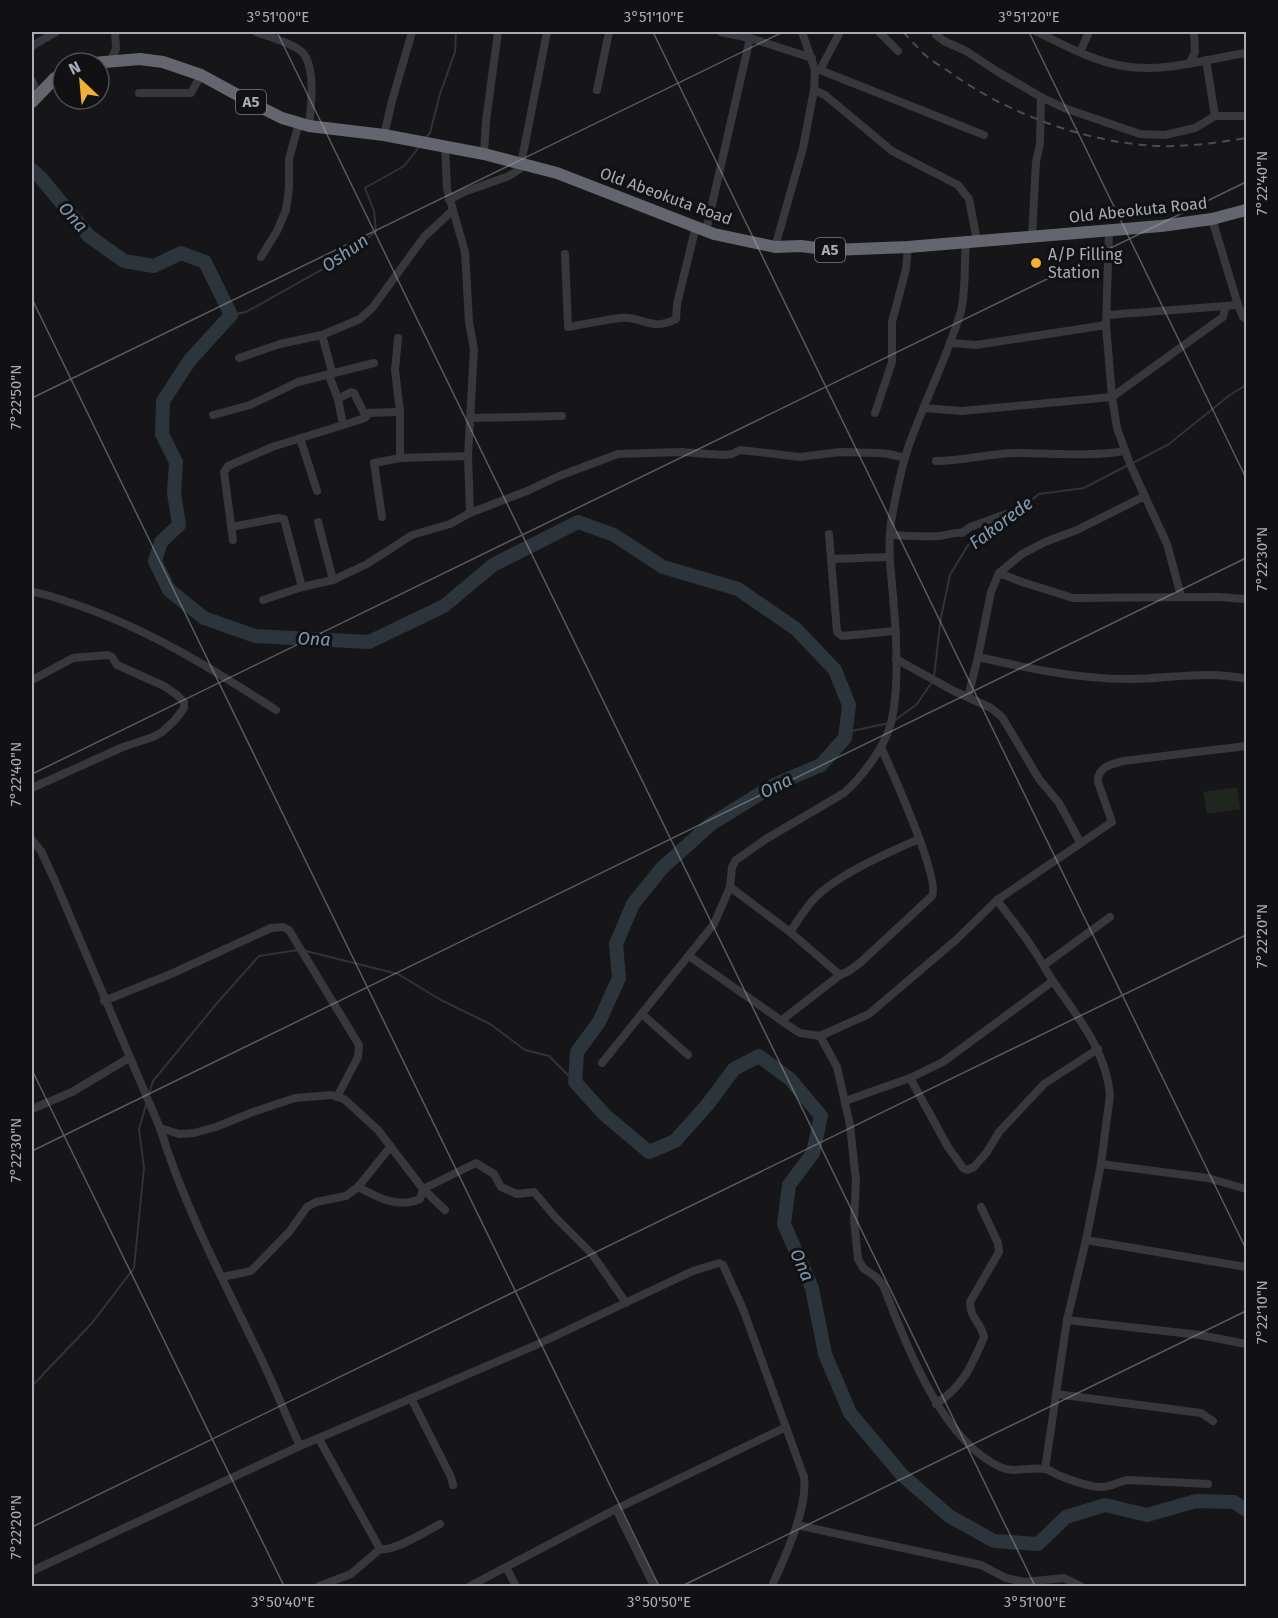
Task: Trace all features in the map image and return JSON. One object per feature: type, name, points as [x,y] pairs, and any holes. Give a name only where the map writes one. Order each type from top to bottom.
[{"type":"highway","name":"Old Abeokuta Road","points":[[111,60],[140,59],[163,62],[201,75],[260,107],[304,125],[384,135],[484,154],[557,173],[701,229],[741,241],[775,247],[801,246],[832,250],[908,247],[1109,231],[1212,219],[1246,210]]},
{"type":"highway","points":[[35,98],[51,82]]},
{"type":"street","points":[[32,46],[56,32]]},
{"type":"street","points":[[111,60],[116,49],[115,32]]},
{"type":"street","points":[[256,32],[297,48],[306,58],[310,70],[312,98],[304,125],[289,159],[286,210],[277,231],[261,257]]},
{"type":"street","points":[[384,135],[412,32]]},
{"type":"street","points":[[484,154],[487,111],[498,32]]},
{"type":"street","points":[[449,200],[509,176],[517,172],[522,164],[523,147],[547,32]]},
{"type":"street","points":[[597,90],[609,32]]},
{"type":"street","points":[[721,32],[750,38],[812,58]]},
{"type":"street","points":[[802,32],[818,70],[984,135]]},
{"type":"street","points":[[775,247],[803,148],[818,70],[840,32]]},
{"type":"street","points":[[879,32],[898,51]]},
{"type":"street","points":[[1037,32],[1102,61],[1134,68],[1189,64],[1246,53]]},
{"type":"street","points":[[1080,52],[1089,32]]},
{"type":"street","points":[[1189,64],[1195,52],[1194,32]]},
{"type":"street","points":[[936,35],[1041,97],[1064,108],[1140,134],[1165,135],[1184,131],[1215,117],[1246,116]]},
{"type":"street","points":[[565,254],[568,327],[624,317],[656,326],[668,324],[676,319],[677,304],[701,229],[750,38]]},
{"type":"street","points":[[1206,60],[1215,117]]},
{"type":"street","points":[[139,93],[191,93],[201,75]]},
{"type":"street","points":[[32,81],[35,98]]},
{"type":"street","points":[[602,1063],[714,924],[730,887],[732,867],[736,860],[851,787],[881,747],[891,723],[896,659],[889,557],[890,535],[905,458],[951,343],[962,301],[971,242],[969,199],[958,185],[892,151],[825,95],[814,90]]},
{"type":"street","points":[[1032,237],[1036,162],[1040,144],[1041,97]]},
{"type":"street","points":[[445,145],[449,200],[465,252],[469,322],[474,349],[468,456],[470,513]]},
{"type":"street","points":[[239,358],[280,344],[322,335],[360,319],[373,308],[424,237],[452,211]]},
{"type":"street","points":[[1212,219],[1238,305],[1246,319]]},
{"type":"street","points":[[1109,231],[1106,325],[1112,397],[1118,428],[1125,452],[1167,544],[1181,596]]},
{"type":"street","points":[[875,413],[892,362],[892,322],[906,269],[908,247]]},
{"type":"street","points":[[1107,315],[1238,305]]},
{"type":"street","points":[[924,408],[962,411],[1112,397],[1223,316],[1226,306]]},
{"type":"street","points":[[951,343],[976,345],[1106,325]]},
{"type":"street","points":[[322,335],[332,372],[330,378],[338,399],[343,425]]},
{"type":"street","points":[[398,339],[395,370],[400,412],[400,458]]},
{"type":"street","points":[[213,415],[250,405],[298,382],[374,363]]},
{"type":"street","points":[[338,399],[351,392],[354,393],[364,413],[400,412]]},
{"type":"street","points":[[232,540],[224,472],[228,466],[272,447],[365,418],[368,414]]},
{"type":"street","points":[[470,418],[562,416]]},
{"type":"street","points":[[300,438],[317,491]]},
{"type":"street","points":[[263,600],[333,580],[367,564],[390,547],[412,536],[450,524],[470,513],[580,467],[618,454],[662,452],[732,454],[740,450],[800,457],[840,452],[889,454],[905,458]]},
{"type":"street","points":[[936,461],[961,461],[991,454],[1125,452]]},
{"type":"street","points":[[382,517],[374,463],[400,458],[468,456]]},
{"type":"street","points":[[968,697],[991,592],[999,573],[1022,554],[1145,496]]},
{"type":"street","points":[[890,535],[911,537],[962,533],[970,527],[1006,514]]},
{"type":"street","points":[[231,527],[278,518],[284,519],[303,587]]},
{"type":"street","points":[[318,522],[333,580]]},
{"type":"street","points":[[829,534],[839,635],[895,632]]},
{"type":"street","points":[[831,559],[889,557]]},
{"type":"street","points":[[999,573],[1073,598],[1181,596],[1246,599]]},
{"type":"street","points":[[32,592],[104,614],[223,676],[276,710]]},
{"type":"street","points":[[32,680],[73,658],[108,655],[117,665],[164,686],[184,702],[184,708],[162,732],[32,788]]},
{"type":"street","points":[[978,657],[1081,676],[1126,679],[1202,676],[1246,679]]},
{"type":"street","points":[[896,659],[952,690],[991,708],[1002,717],[1039,779],[1059,803],[1080,842]]},
{"type":"street","points":[[689,956],[800,1033],[820,1036],[869,1014],[957,939],[997,900],[1112,822],[1113,819],[1098,782],[1098,776],[1104,767],[1123,761],[1246,746]]},
{"type":"street","points":[[782,1020],[840,975],[861,962],[934,892],[933,881],[919,839],[881,747]]},
{"type":"street","points":[[790,932],[808,905],[826,888],[892,851],[919,839]]},
{"type":"street","points":[[32,840],[41,851],[55,881],[104,1001],[160,1128],[171,1163],[300,1446]]},
{"type":"street","points":[[730,887],[790,932],[840,975]]},
{"type":"street","points":[[997,900],[1044,965],[1098,1049],[1107,1074],[1110,1095],[1101,1164],[1067,1320],[1045,1469]]},
{"type":"street","points":[[1044,965],[1110,917]]},
{"type":"street","points":[[104,1001],[171,974],[272,928],[284,927],[289,930],[297,942],[359,1045],[360,1054],[337,1097]]},
{"type":"street","points":[[845,1101],[910,1078],[952,1056],[1053,981]]},
{"type":"street","points":[[642,1014],[688,1055]]},
{"type":"street","points":[[820,1036],[834,1060],[845,1101],[854,1160],[854,1219],[858,1259],[863,1268],[876,1277],[882,1285],[936,1404],[964,1441],[1000,1467],[1010,1470],[1045,1469],[1101,1487],[1128,1480],[1208,1484]]},
{"type":"street","points":[[910,1078],[948,1147],[959,1164],[968,1170],[974,1167],[987,1152],[999,1132],[1044,1084],[1098,1049]]},
{"type":"street","points":[[32,1109],[72,1092],[129,1059]]},
{"type":"street","points":[[160,1128],[179,1134],[194,1133],[295,1098],[332,1095],[344,1099],[358,1110],[391,1146],[423,1189],[445,1210]]},
{"type":"street","points":[[222,1277],[251,1271],[289,1232],[307,1207],[314,1203],[346,1196],[358,1187],[391,1146]]},
{"type":"street","points":[[358,1187],[385,1200],[405,1203],[420,1199],[423,1189],[476,1163],[494,1174],[501,1187],[517,1194],[534,1192],[592,1254],[626,1303]]},
{"type":"street","points":[[1101,1164],[1208,1178],[1246,1189]]},
{"type":"street","points":[[936,1404],[957,1388],[967,1376],[984,1337],[983,1331],[970,1311],[970,1302],[999,1252],[998,1243],[981,1207]]},
{"type":"street","points":[[1086,1240],[1246,1267]]},
{"type":"street","points":[[32,1571],[300,1446],[536,1345],[693,1271],[721,1263],[744,1309],[804,1477],[805,1485],[797,1525],[772,1587]]},
{"type":"street","points":[[1067,1320],[1200,1335],[1246,1344]]},
{"type":"street","points":[[1056,1394],[1201,1413],[1213,1421]]},
{"type":"street","points":[[411,1398],[453,1485]]},
{"type":"street","points":[[470,1587],[616,1509],[786,1427]]},
{"type":"street","points":[[319,1439],[380,1549]]},
{"type":"street","points":[[616,1509],[654,1587]]},
{"type":"street","points":[[319,1587],[351,1574],[380,1549],[394,1547],[440,1524]]},
{"type":"street","points":[[797,1525],[981,1565],[1006,1578],[1024,1582],[1064,1578],[1081,1587]]},
{"type":"street","points":[[506,1567],[516,1587]]},
{"type":"shaded area","points":[[1237,787],[1240,809],[1207,814],[1203,792]]},
{"type":"waterway","name":"Oshun","points":[[426,137],[430,133],[440,94],[455,52],[456,32]]},
{"type":"waterway","name":"Oshun","points":[[231,315],[246,312],[348,255],[376,231],[374,211],[365,188],[404,166],[419,147]]},
{"type":"waterway","name":"Ona","points":[[32,170],[89,236],[124,261],[154,266],[181,253],[205,262],[231,315],[190,360],[163,401],[162,434],[176,462],[174,493],[179,525],[161,542],[155,561],[169,590],[204,618],[255,636],[369,642],[444,606],[493,565],[578,522],[614,535],[663,567],[738,589],[796,629],[835,670],[849,705],[845,738],[821,765],[774,785],[711,824],[662,868],[633,904],[616,944],[619,978],[599,1022],[577,1052],[575,1082],[605,1115],[649,1152],[675,1141],[708,1104],[734,1069],[759,1056],[790,1079],[821,1116],[813,1153],[789,1185],[784,1224],[812,1288],[825,1354],[850,1413],[902,1475],[949,1516],[994,1541],[1038,1544],[1066,1517],[1105,1505],[1147,1515],[1196,1501],[1234,1502],[1246,1510]]},
{"type":"waterway","name":"Fakorede","points":[[1133,463],[1169,444],[1246,385]]},
{"type":"waterway","name":"Fakorede","points":[[934,677],[941,617],[950,575],[968,545],[1001,525],[1039,494],[1084,488],[1128,465]]},
{"type":"waterway","name":"Fakorede","points":[[894,721],[917,704],[932,682]]},
{"type":"waterway","name":"Fakorede","points":[[847,732],[889,723]]},
{"type":"waterway","points":[[149,1094],[153,1081],[259,956],[298,950]]},
{"type":"waterway","points":[[306,951],[398,974],[441,1000],[490,1024],[525,1050],[549,1056],[575,1082]]},
{"type":"waterway","points":[[32,1386],[92,1323],[134,1268],[144,1168],[139,1129],[146,1105]]},
{"type":"railway","points":[[903,32],[928,58],[973,88],[1022,113],[1075,132],[1102,139],[1156,146],[1179,146],[1246,138]]},
{"type":"place","name":"A/P Filling Station","points":[[1036,263]]}]
